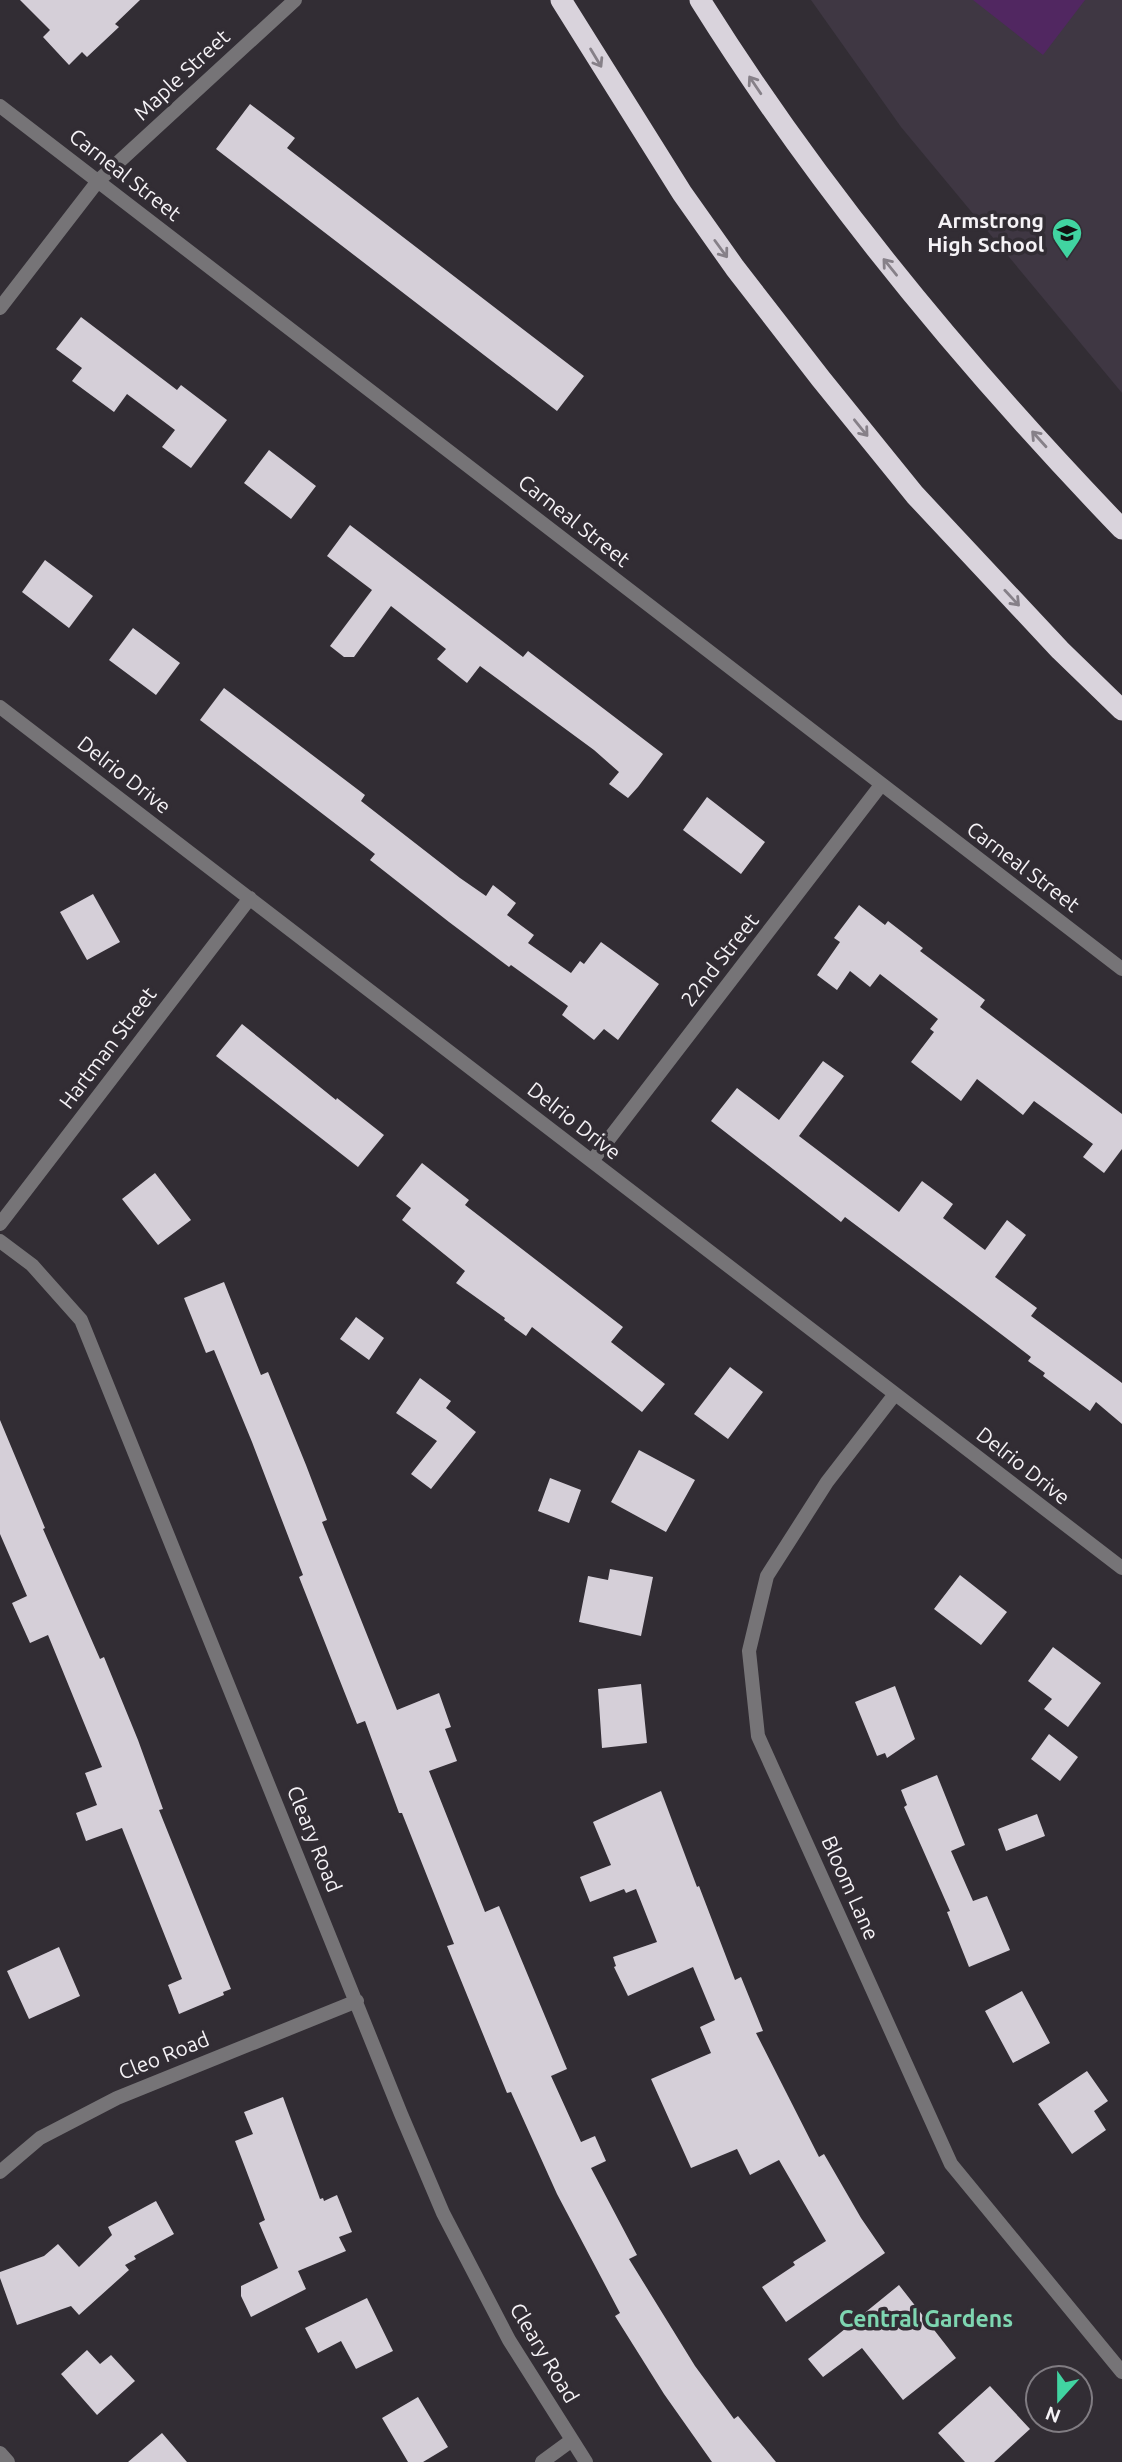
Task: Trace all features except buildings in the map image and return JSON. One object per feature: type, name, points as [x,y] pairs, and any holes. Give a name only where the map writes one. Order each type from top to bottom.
[{"type":"highway","points":[[561,0],[682,193],[735,268],[821,379],[915,495],[1060,650],[1122,710]]},
{"type":"highway","points":[[700,0],[788,134],[872,244],[952,344],[1122,528]]},
{"type":"street","name":"Maple Street","points":[[0,308],[98,181],[295,0]]},
{"type":"street","name":"Carneal Street","points":[[0,106],[1122,969]]},
{"type":"street","name":"Delrio Drive","points":[[0,707],[1122,1568]]},
{"type":"street","name":"22nd Street","points":[[592,1161],[881,785]]},
{"type":"street","name":"Hartman Street","points":[[0,1224],[250,898]]},
{"type":"street","name":"Cleary Road","points":[[0,1241],[32,1265],[80,1320],[443,2213],[509,2340],[586,2462]]},
{"type":"street","name":"Bloom Lane","points":[[895,1394],[827,1482],[767,1576],[749,1651],[758,1736],[951,2164],[1122,2372]]},
{"type":"street","name":"Cleo Road","points":[[0,2172],[40,2138],[117,2098],[357,2001]]},
{"type":"street","points":[[542,2462],[572,2441]]},
{"type":"street","points":[[0,2453],[8,2462]]},
{"type":"shaded area","name":"Armstrong High School","points":[[811,0],[1122,0],[1122,393],[901,127]]},
{"type":"shaded area","points":[[973,0],[1085,0],[1043,55]]},
{"type":"place","name":"Armstrong High School","points":[[1067,260]]},
{"type":"district","name":"Central Gardens","points":[[926,2319]]}]
